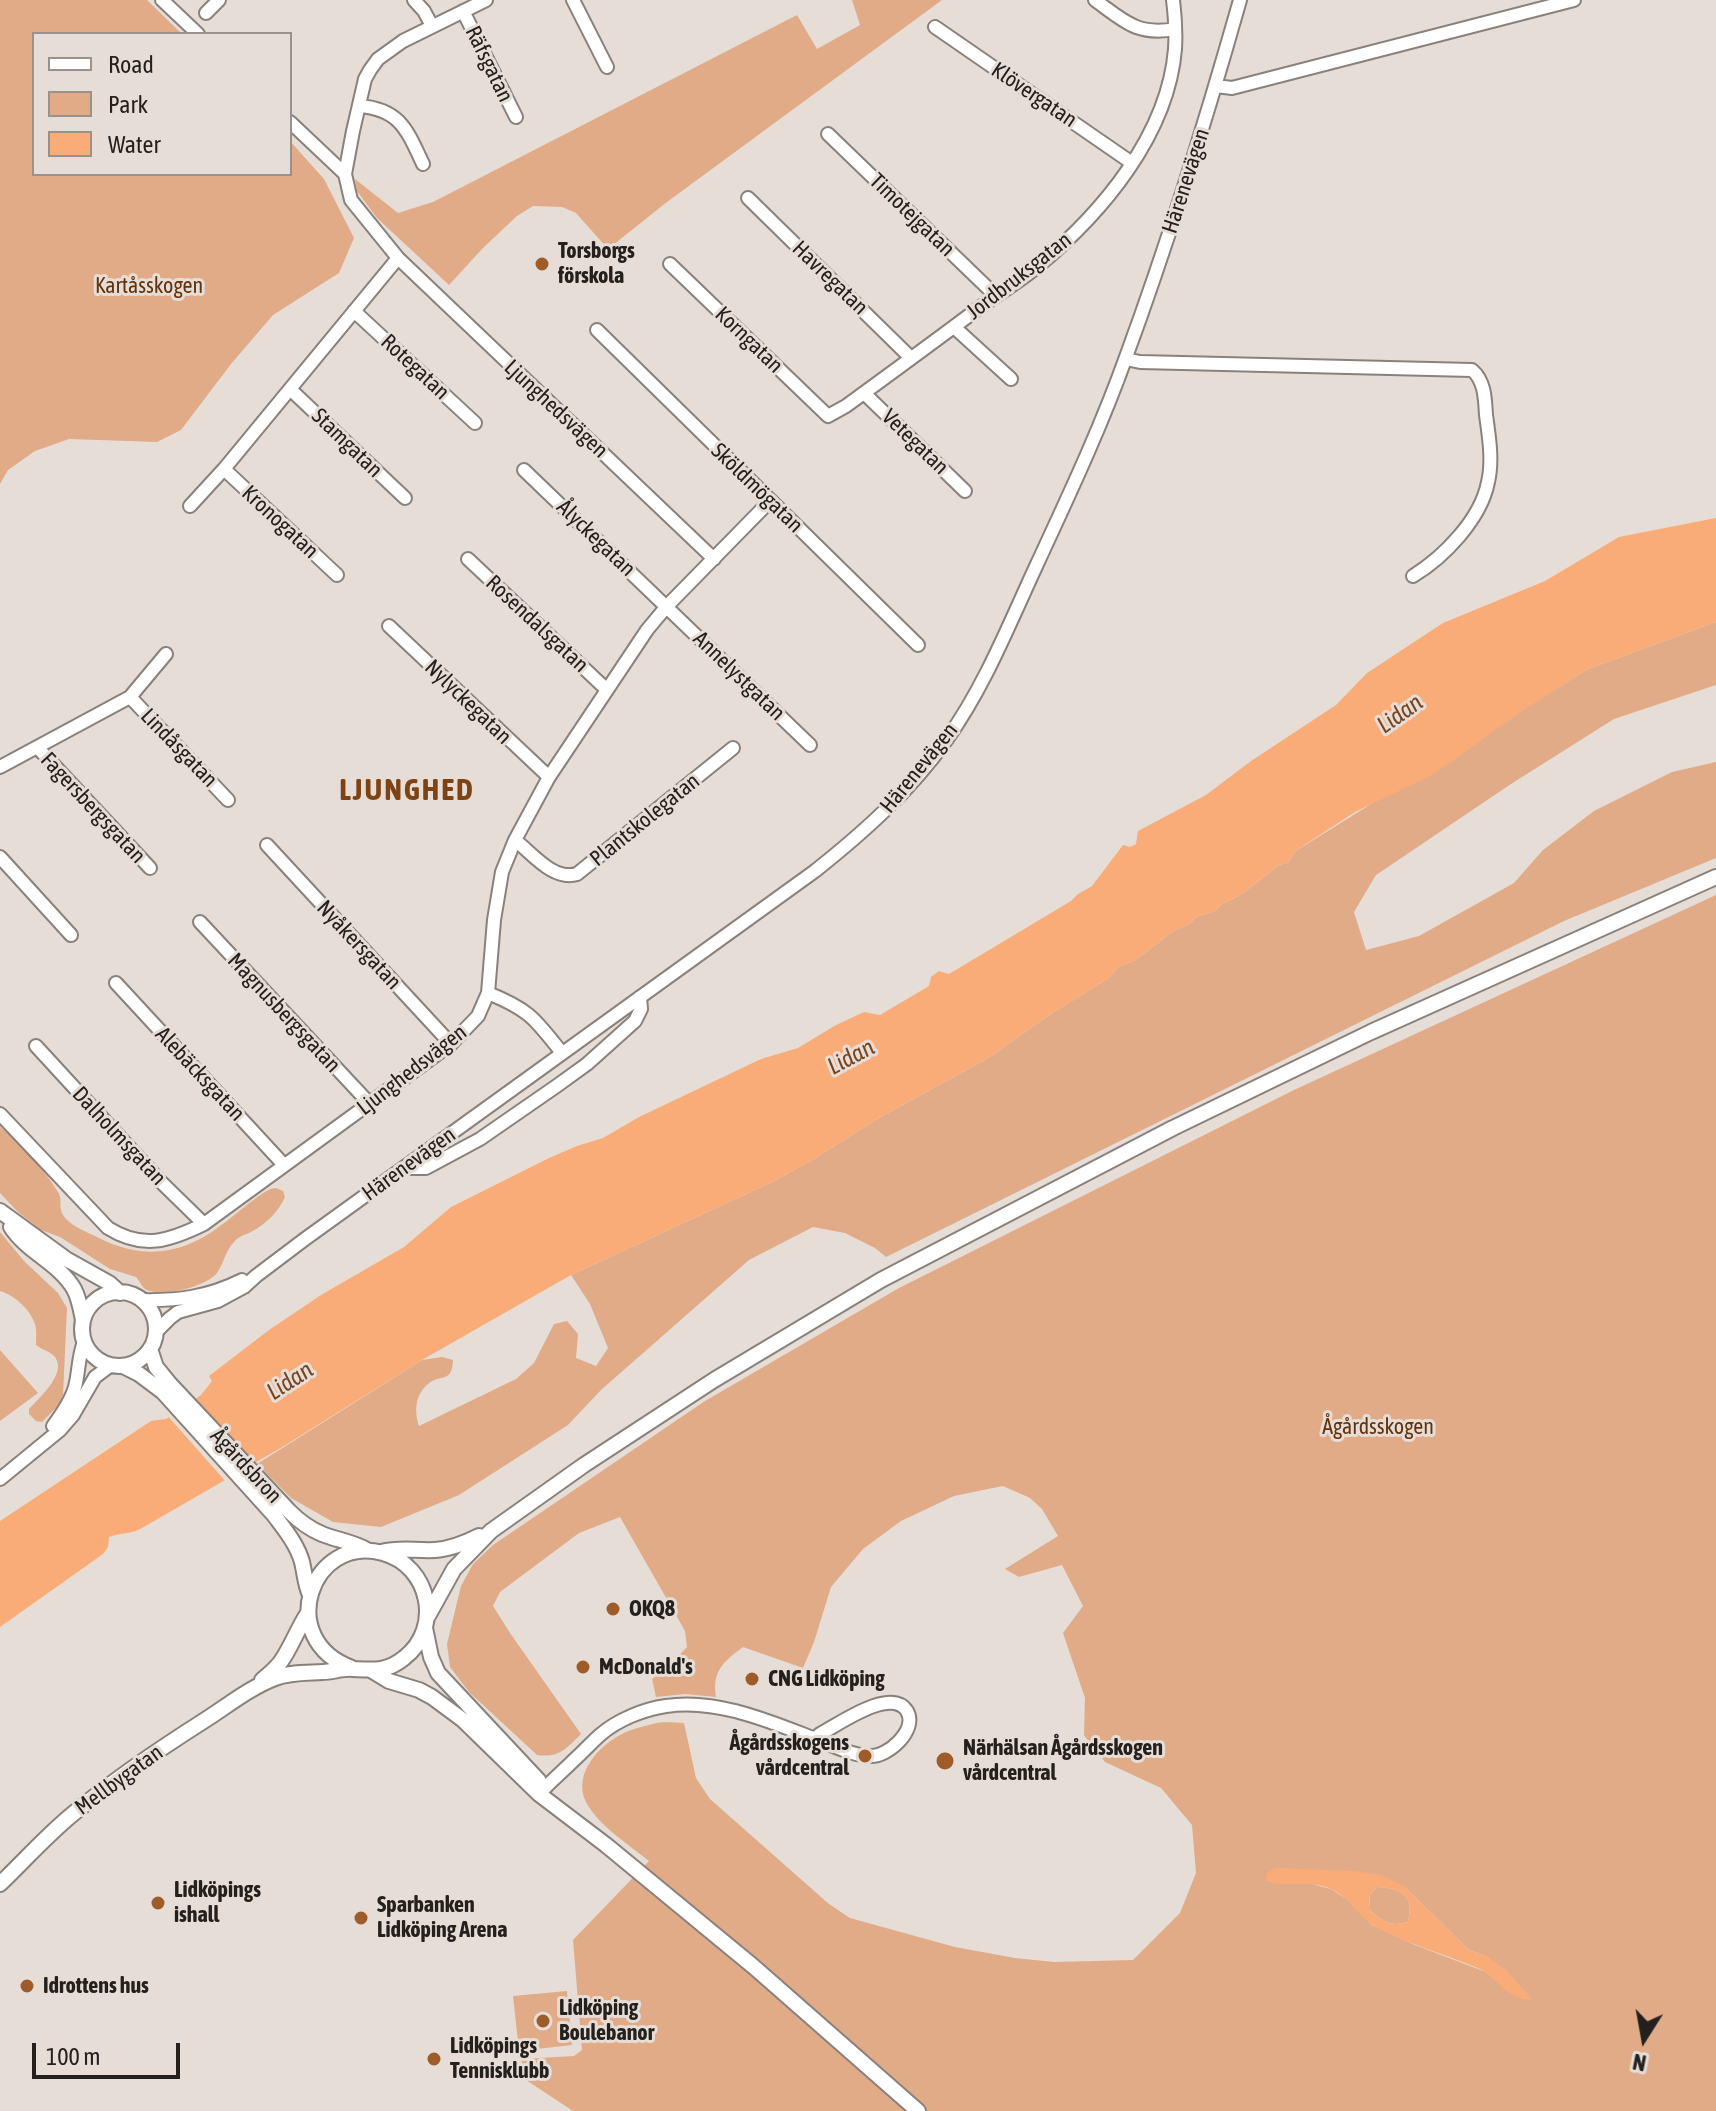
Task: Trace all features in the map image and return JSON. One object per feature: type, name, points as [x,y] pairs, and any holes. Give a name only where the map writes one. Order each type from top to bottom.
[{"type":"main road","points":[[491,1531],[459,1545],[437,1550],[398,1548],[356,1552],[332,1563],[315,1583],[310,1595],[308,1613],[312,1634],[318,1644],[333,1659],[352,1668],[383,1669],[405,1658],[421,1639],[426,1622],[454,1569],[491,1531],[584,1465],[714,1380],[881,1280],[1173,1128],[1371,1032],[1716,877]]},
{"type":"main road","points":[[2,1214],[120,1293]]},
{"type":"main road","points":[[2,1214],[25,1244],[72,1286],[83,1320],[84,1342],[95,1357],[117,1366],[139,1360],[150,1349],[155,1333],[152,1315],[133,1295],[106,1295],[97,1300],[83,1320]]},
{"type":"main road","name":"Ågårdsbron","points":[[150,1349],[166,1388],[263,1494],[301,1559],[310,1595]]},
{"type":"main road","name":"Ågårdsbron","points":[[117,1366],[166,1388]]},
{"type":"main road","name":"Ågårdsbron","points":[[263,1494],[321,1533],[375,1552]]},
{"type":"main road","points":[[375,1552],[401,1561],[416,1575],[425,1594],[431,1657],[438,1673],[542,1791]]},
{"type":"main road","name":"Mellbygatan","points":[[250,1691],[281,1662],[308,1613]]},
{"type":"main road","name":"Mellbygatan","points":[[0,1884],[72,1814],[152,1755],[250,1691],[277,1677],[352,1668]]},
{"type":"main road","points":[[371,1670],[389,1681],[419,1690],[446,1706],[542,1791],[754,1967],[918,2111]]},
{"type":"street","points":[[162,0],[196,32]]},
{"type":"street","points":[[206,13],[219,0]]},
{"type":"street","points":[[414,0],[432,26]]},
{"type":"street","points":[[345,174],[365,79],[378,59],[403,41],[486,0]]},
{"type":"street","points":[[573,0],[607,67]]},
{"type":"street","points":[[1095,0],[1130,25],[1144,31],[1175,29]]},
{"type":"street","name":"Jordbruksgatan","points":[[828,416],[1036,268],[1077,232],[1112,192],[1132,163],[1166,90],[1173,64],[1173,0]]},
{"type":"street","name":"Härenevägen","points":[[155,1333],[178,1312],[218,1301],[244,1287],[815,871],[860,835],[910,785],[947,739],[978,689],[1063,509],[1126,359],[1190,172],[1240,0]]},
{"type":"street","points":[[1216,86],[1232,88],[1574,0]]},
{"type":"street","name":"Räfsgatan","points":[[463,11],[516,117]]},
{"type":"street","name":"Klövergatan","points":[[935,27],[1132,163]]},
{"type":"street","points":[[359,106],[381,109],[393,115],[404,126],[423,164]]},
{"type":"street","points":[[292,124],[345,174]]},
{"type":"street","name":"Timotejgatan","points":[[828,134],[996,296]]},
{"type":"street","name":"Ljunghedsvägen","points":[[345,174],[351,200],[398,258],[714,559]]},
{"type":"street","name":"Havregatan","points":[[748,198],[911,358]]},
{"type":"street","points":[[190,506],[398,258]]},
{"type":"street","name":"Korngatan","points":[[670,264],[828,416]]},
{"type":"street","name":"Rotegatan","points":[[354,311],[475,423]]},
{"type":"street","points":[[954,327],[1011,379]]},
{"type":"street","name":"Sköldmögatan","points":[[597,330],[918,645]]},
{"type":"street","points":[[1126,359],[1140,362],[1472,370],[1479,375],[1487,415],[1490,458],[1484,497],[1452,545],[1413,576]]},
{"type":"street","name":"Stamgatan","points":[[290,389],[405,498]]},
{"type":"street","name":"Vetegatan","points":[[864,393],[965,491]]},
{"type":"street","name":"Kronogatan","points":[[224,469],[337,575]]},
{"type":"street","name":"Ålyckegatan","points":[[524,470],[667,606]]},
{"type":"street","name":"Ljunghedsvägen","points":[[0,1114],[98,1219],[118,1234],[144,1242],[161,1241],[204,1224],[451,1044],[478,1016],[488,993],[497,895],[506,861],[549,777],[637,643],[667,606],[770,501]]},
{"type":"street","name":"Rosendalsgatan","points":[[468,559],[606,689]]},
{"type":"street","name":"Annelystgatan","points":[[667,606],[810,745]]},
{"type":"street","name":"Nylyckegatan","points":[[389,626],[549,777]]},
{"type":"street","points":[[0,767],[130,697],[166,654]]},
{"type":"street","name":"Lindåsgatan","points":[[130,697],[228,800]]},
{"type":"street","name":"Fagersbergsgatan","points":[[37,747],[150,868]]},
{"type":"street","name":"Plantskolegatan","points":[[515,840],[556,873],[565,876],[577,874],[733,748]]},
{"type":"street","name":"Nyåkersgatan","points":[[267,845],[451,1044]]},
{"type":"street","points":[[0,857],[71,935]]},
{"type":"street","name":"Magnusbergsgatan","points":[[200,922],[369,1103]]},
{"type":"street","name":"Alebäcksgatan","points":[[116,983],[284,1165]]},
{"type":"street","points":[[488,993],[527,1012],[562,1053]]},
{"type":"street","points":[[404,1168],[426,1168],[480,1139],[587,1064],[635,1021],[641,1009],[640,997]]},
{"type":"street","name":"Dalholmsgatan","points":[[36,1046],[160,1181],[204,1224]]},
{"type":"street","name":"Härenevägen","points":[[141,1300],[184,1299],[256,1276]]},
{"type":"street","points":[[37,1448],[69,1401],[84,1342]]},
{"type":"street","points":[[0,1479],[60,1430],[73,1415],[95,1377],[117,1366]]},
{"type":"street","points":[[542,1791],[602,1733],[638,1714],[667,1706],[699,1705],[738,1712],[815,1739],[865,1756],[878,1756],[898,1742],[909,1725],[909,1715],[905,1708],[895,1703],[875,1706],[815,1739]]},
{"type":"green space","name":"Kartåsskogen","points":[[0,0],[147,0],[180,32],[32,32],[32,176],[292,176],[292,143],[324,179],[354,238],[339,273],[273,315],[181,430],[157,442],[69,439],[35,451],[8,470],[0,484]]},
{"type":"green space","points":[[852,0],[942,0],[667,202],[608,249],[576,213],[562,207],[533,206],[517,216],[449,285],[377,218],[357,191],[355,179],[398,213],[433,202],[797,15],[817,49],[860,25]]},
{"type":"green space","points":[[1716,622],[1716,685],[1614,719],[1376,875],[1354,912],[1366,950],[1419,936],[1514,883],[1543,850],[1594,811],[1672,772],[1716,762],[1716,858],[1564,921],[886,1257],[845,1233],[813,1227],[749,1260],[601,1390],[568,1425],[459,1495],[381,1527],[333,1522],[291,1498],[257,1464],[422,1360],[442,1357],[453,1360],[448,1375],[428,1384],[420,1393],[416,1409],[419,1426],[516,1379],[534,1363],[554,1324],[567,1321],[578,1334],[576,1358],[596,1366],[608,1348],[590,1304],[571,1275],[772,1182],[877,1119],[990,1057],[1175,930],[1242,894],[1279,865],[1289,862],[1294,852],[1588,669]]},
{"type":"green space","name":"Ågårdsskogen","points":[[1716,895],[1716,2111],[573,2111],[526,2080],[521,2059],[574,2056],[582,2050],[573,1940],[649,1861],[598,1819],[586,1802],[583,1791],[586,1771],[598,1752],[615,1738],[646,1726],[684,1723],[696,1778],[710,1799],[829,1904],[850,1918],[955,1947],[1054,1962],[1133,1960],[1180,1913],[1196,1873],[1192,1825],[1161,1788],[1105,1762],[1084,1735],[1085,1698],[1063,1633],[1083,1606],[1062,1565],[1019,1577],[1005,1569],[1058,1536],[1042,1509],[1030,1498],[1003,1486],[954,1496],[901,1521],[863,1549],[831,1587],[803,1668],[743,1647],[720,1668],[716,1697],[685,1694],[656,1697],[652,1679],[687,1647],[685,1631],[620,1517],[579,1533],[500,1592],[493,1606],[581,1734],[557,1754],[537,1755],[469,1692],[450,1667],[447,1644],[461,1586],[473,1564],[493,1545],[705,1401],[899,1288],[1294,1090]],"holes":[[[1312,1884],[1405,1887],[1469,1950],[1488,1957],[1515,1996],[1486,1972],[1372,1925],[1348,1900],[1331,1889]]]},
{"type":"green space","points":[[0,1127],[32,1157],[52,1183],[66,1219],[74,1226],[115,1245],[131,1249],[161,1251],[191,1243],[206,1236],[270,1189],[283,1191],[285,1197],[266,1222],[232,1244],[217,1273],[211,1278],[184,1289],[154,1292],[145,1289],[136,1277],[110,1269],[60,1237],[41,1230],[0,1193]]},
{"type":"green space","points":[[0,1232],[24,1261],[58,1293],[67,1308],[63,1395],[60,1404],[42,1422],[29,1414],[29,1409],[56,1376],[57,1361],[36,1345],[33,1318],[21,1303],[0,1291]]},
{"type":"green space","points":[[0,1350],[38,1393],[0,1421]]},
{"type":"green space","points":[[1377,1887],[1393,1889],[1404,1895],[1409,1906],[1408,1922],[1387,1922],[1369,1909],[1370,1895]]},
{"type":"green space","name":"Lidköping Boulebanor","points":[[567,1991],[572,2045],[519,2051],[513,1996]]},
{"type":"water","name":"Lidan","points":[[1716,518],[1716,622],[1588,669],[1525,709],[1434,774],[1355,812],[1294,852],[1289,862],[1279,865],[1242,894],[1175,930],[990,1057],[877,1119],[772,1182],[571,1275],[422,1360],[284,1446],[142,1528],[109,1537],[103,1554],[0,1627],[0,1521],[151,1421],[166,1419],[201,1395],[212,1381],[209,1376],[269,1330],[321,1295],[404,1247],[451,1207],[549,1158],[603,1138],[639,1117],[761,1059],[798,1048],[864,1012],[880,1015],[929,986],[931,977],[939,971],[949,974],[1071,901],[1092,886],[1123,845],[1130,847],[1136,844],[1138,831],[1206,795],[1336,705],[1367,673],[1443,623],[1545,581],[1619,537]]},
{"type":"water","points":[[1275,1868],[1382,1875],[1405,1887],[1469,1950],[1488,1957],[1507,1971],[1532,1999],[1517,1997],[1480,1969],[1376,1927],[1333,1890],[1317,1885],[1274,1883],[1266,1881],[1266,1874]],"holes":[[[1377,1887],[1393,1889],[1404,1895],[1409,1906],[1408,1922],[1387,1922],[1369,1909],[1370,1895]]]},
{"type":"pier","points":[[191,1397],[254,1468],[227,1483],[166,1414]]},
{"type":"place","name":"Torsborgs förskola","points":[[542,264]]},
{"type":"place","name":"OKQ8","points":[[613,1609]]},
{"type":"place","name":"McDonald's","points":[[583,1667]]},
{"type":"place","name":"CNG Lidköping","points":[[752,1679]]},
{"type":"place","name":"Ågårdsskogens vårdcentral","points":[[865,1756]]},
{"type":"place","name":"Närhälsan Ågårdsskogen vårdcentral","points":[[945,1761]]},
{"type":"place","name":"Lidköpings ishall","points":[[158,1903]]},
{"type":"place","name":"Sparbanken Lidköping Arena","points":[[361,1918]]},
{"type":"place","name":"Idrottens hus","points":[[27,1986]]},
{"type":"place","name":"Lidköping Boulebanor","points":[[543,2021]]},
{"type":"place","name":"Lidköpings Tennisklubb","points":[[434,2059]]},
{"type":"district","name":"LJUNGHED","points":[[407,791]]}]
